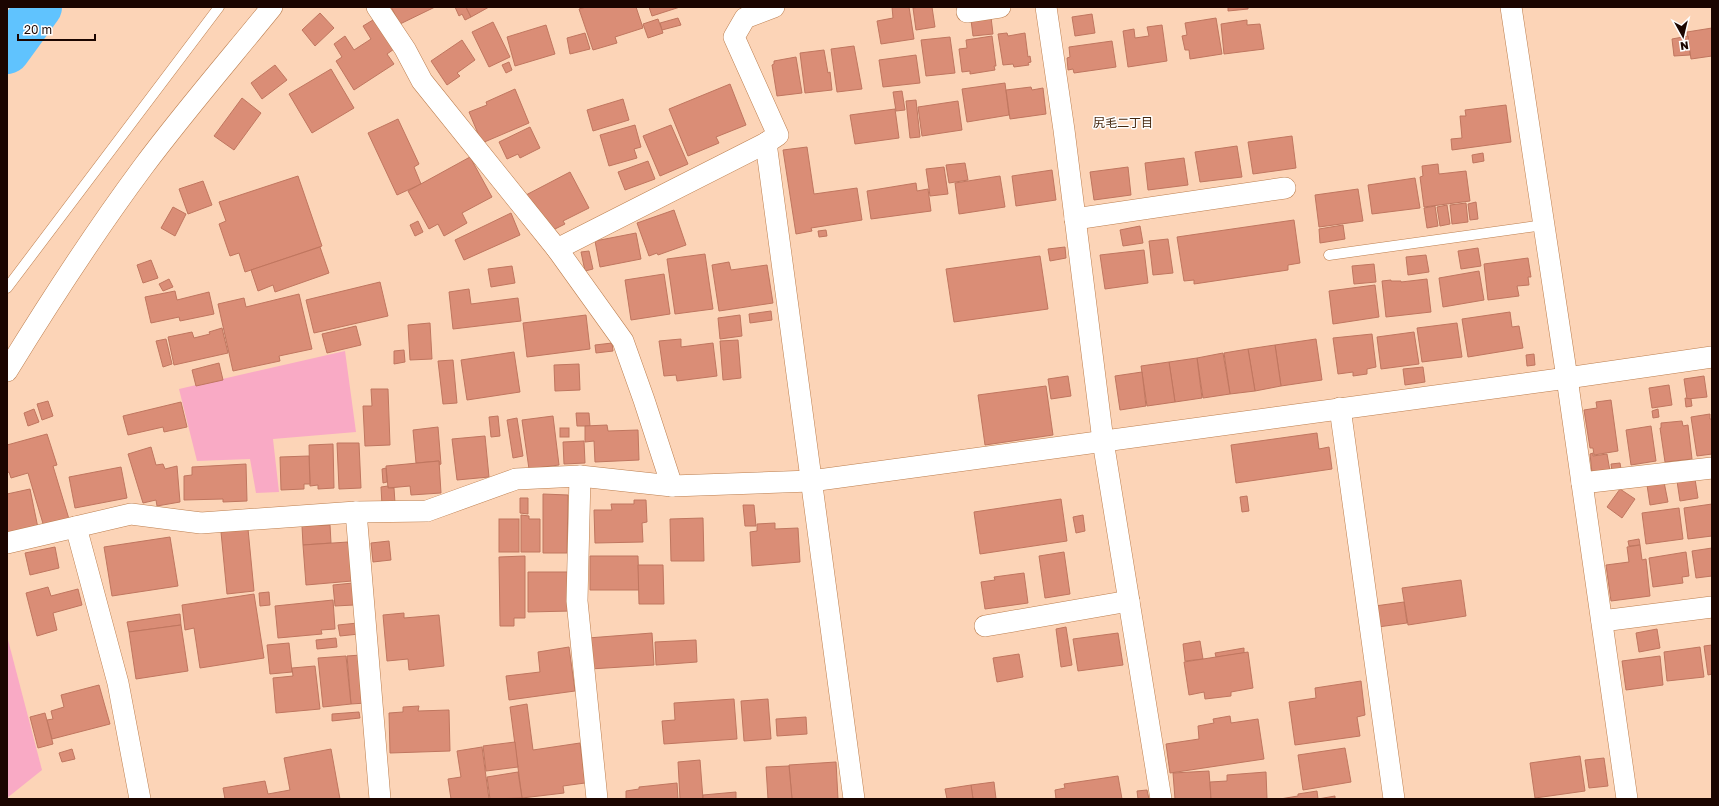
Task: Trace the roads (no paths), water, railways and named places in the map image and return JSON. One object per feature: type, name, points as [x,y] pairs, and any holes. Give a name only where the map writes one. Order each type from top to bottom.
[{"type":"street","points":[[7,371],[52,297],[90,240],[144,166],[272,7]]},
{"type":"street","points":[[377,7],[405,49],[422,81],[557,249],[623,341],[672,486]]},
{"type":"street","points":[[557,249],[766,143],[778,135],[734,37],[745,18],[774,7]]},
{"type":"street","points":[[967,12],[1000,7]]},
{"type":"street","points":[[1046,7],[1103,440],[1161,799]]},
{"type":"street","points":[[1511,7],[1567,378],[1627,799]]},
{"type":"street","points":[[766,143],[854,799]]},
{"type":"street","points":[[1075,219],[1285,188]]},
{"type":"street","points":[[7,543],[130,514],[201,523],[356,512],[427,511],[516,479],[580,476],[672,486],[812,481],[1103,440],[1567,378],[1712,356]]},
{"type":"street","points":[[1340,408],[1394,799]]},
{"type":"street","points":[[1582,483],[1712,468]]},
{"type":"street","points":[[580,476],[577,601],[598,799]]},
{"type":"street","points":[[356,512],[380,799]]},
{"type":"street","points":[[76,527],[118,683],[140,799]]},
{"type":"street","points":[[985,626],[1129,601]]},
{"type":"street","points":[[1602,622],[1712,607]]},
{"type":"lane","points":[[7,288],[219,7]]},
{"type":"lane","points":[[1329,255],[1544,225]]},
{"type":"waterway","points":[[7,51],[39,7]]},
{"type":"district","name":"尻毛二丁目","points":[[1123,123]]}]
